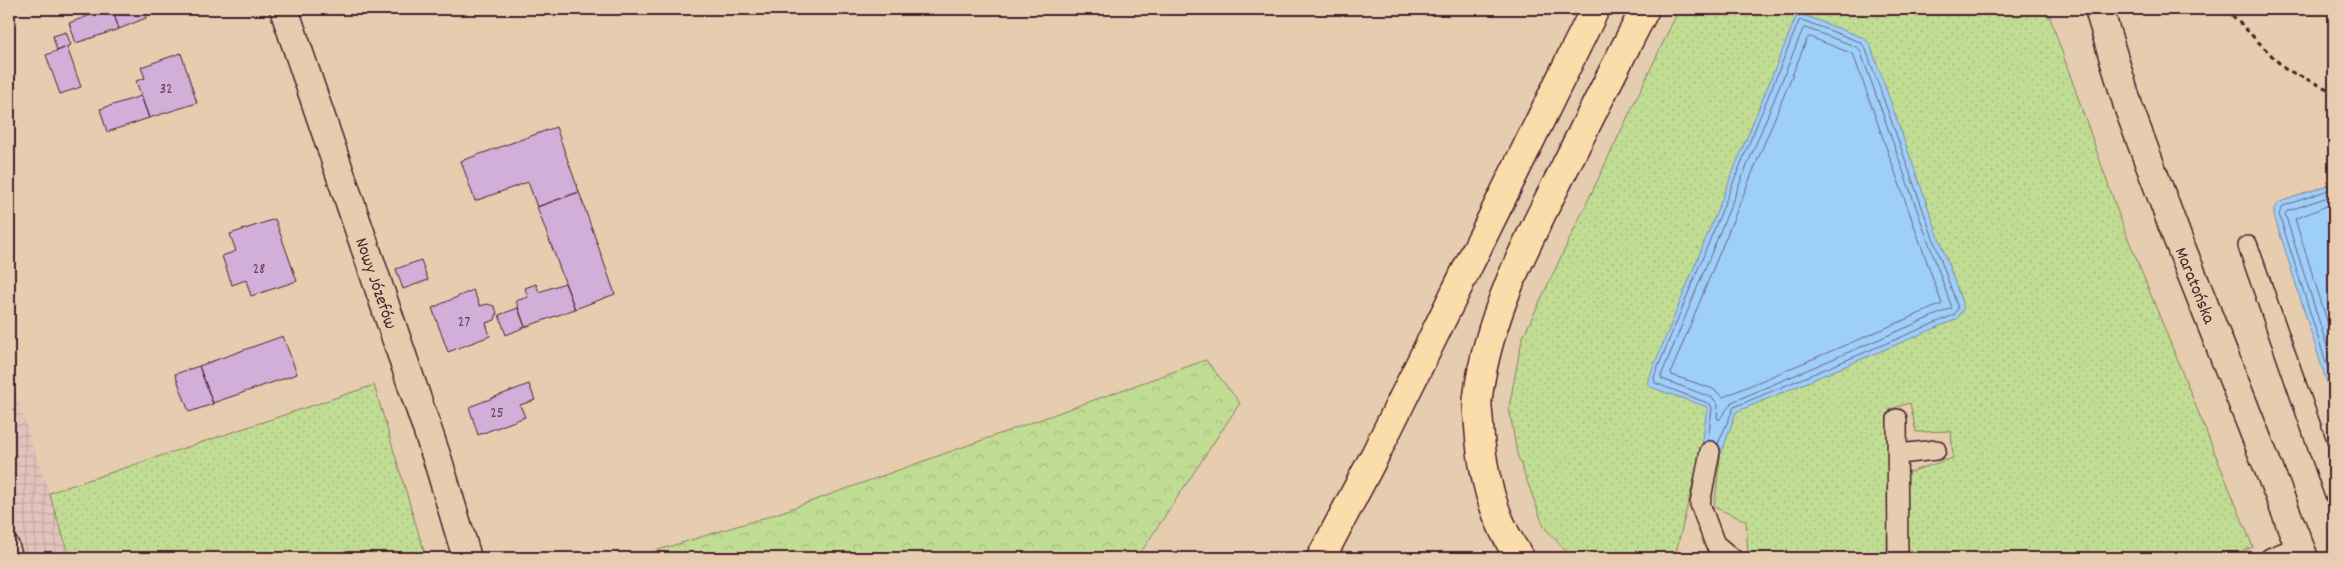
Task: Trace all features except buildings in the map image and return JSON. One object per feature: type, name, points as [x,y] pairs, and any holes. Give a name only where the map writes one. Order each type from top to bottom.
[{"type":"highway","points":[[1321,558],[1375,455],[1595,9]]},
{"type":"highway","points":[[1520,558],[1511,546],[1492,502],[1481,454],[1478,398],[1488,351],[1505,295],[1526,242],[1645,9]]},
{"type":"street","name":"Nowy Józefów","points":[[284,9],[434,452],[467,558]]},
{"type":"street","name":"Maratońska","points":[[2099,9],[2129,109],[2176,238],[2301,552]]},
{"type":"lane","points":[[2248,246],[2334,493]]},
{"type":"lane","points":[[1897,418],[1898,558]]},
{"type":"lane","points":[[1898,454],[1936,450]]},
{"type":"lane","points":[[1710,451],[1700,504],[1715,544],[1732,558]]},
{"type":"lane","points":[[9,545],[13,558]]},
{"type":"lane","points":[[2270,558],[2301,552]]},
{"type":"path","points":[[2226,9],[2285,69],[2334,92]]},
{"type":"shaded area","points":[[9,376],[49,493],[70,558],[9,558]]},
{"type":"green space","points":[[1679,9],[2047,9],[2121,221],[2253,547],[2225,558],[1908,558],[1906,473],[1953,458],[1951,431],[1916,432],[1910,403],[1890,409],[1887,558],[1748,558],[1746,521],[1714,507],[1721,451],[1702,447],[1676,552],[1680,558],[1572,558],[1544,527],[1517,454],[1509,407],[1522,339]]},
{"type":"green space","points":[[1206,360],[1240,403],[1137,558],[632,558],[773,515]]},
{"type":"green space","points":[[374,385],[426,558],[70,558],[49,493]]},
{"type":"water","points":[[1801,14],[1864,38],[1870,44],[1964,308],[1957,319],[1736,412],[1722,451],[1702,447],[1707,407],[1653,388],[1647,383],[1796,17]]},
{"type":"water","points":[[2334,183],[2334,405],[2274,215],[2274,208],[2280,202]]}]
